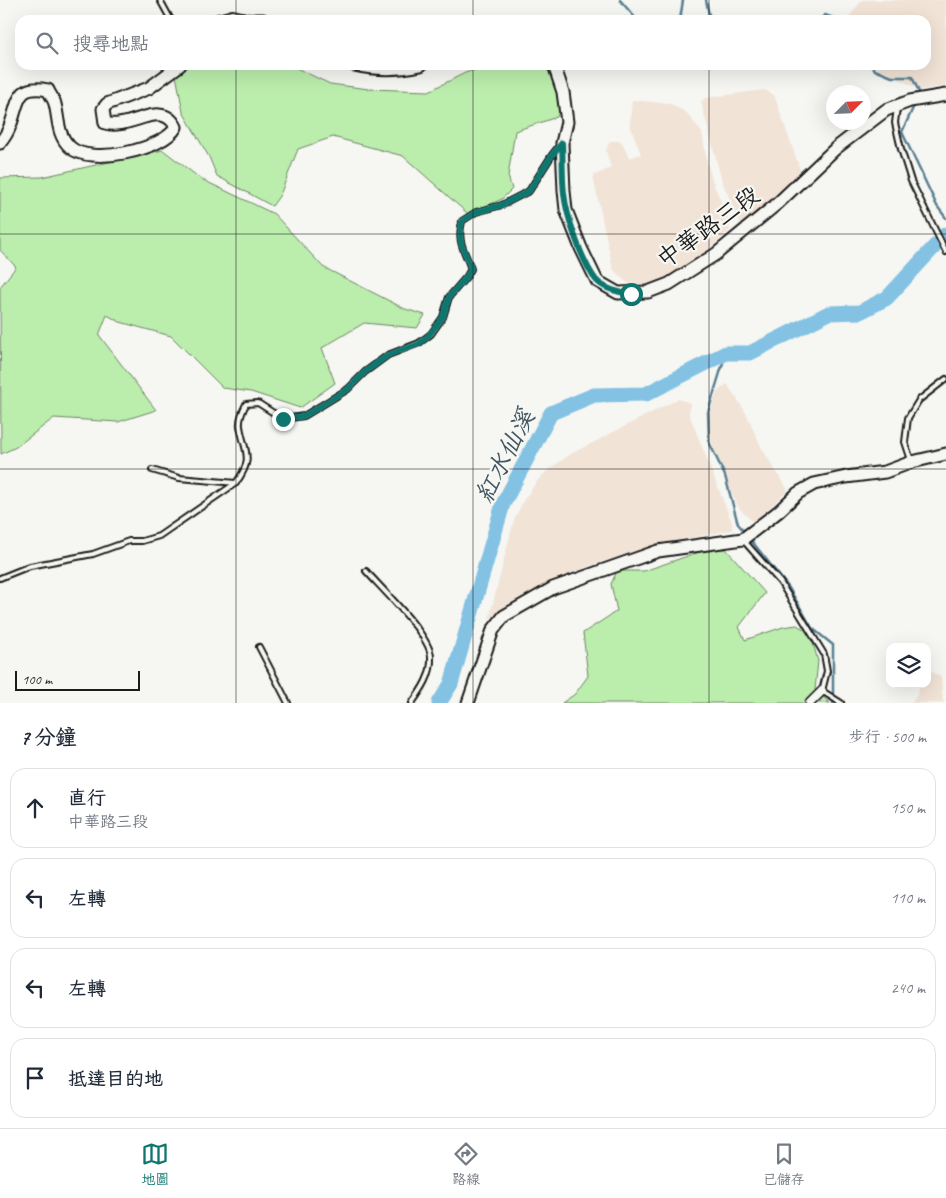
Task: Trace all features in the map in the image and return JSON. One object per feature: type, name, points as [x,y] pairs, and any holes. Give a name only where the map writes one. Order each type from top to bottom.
[{"type":"main road","points":[[0,143],[11,125],[19,98],[25,92],[36,88],[48,90],[55,103],[61,137],[71,149],[81,154],[103,156],[127,153],[145,148],[173,133],[176,127],[172,119],[158,114],[113,126],[105,123],[103,109],[107,104],[149,88],[173,70]]},
{"type":"main road","name":"中華路三段","points":[[556,70],[563,92],[567,122],[562,143],[566,210],[597,281],[618,293],[648,292],[669,284],[716,254],[778,204],[836,148],[886,110],[897,105],[946,95]]},
{"type":"main road","points":[[468,703],[482,657],[493,630],[504,616],[553,588],[658,551],[746,537],[798,493],[814,484],[846,477],[885,472],[912,462],[946,454]]},
{"type":"street","points":[[810,703],[825,693]]},
{"type":"lane","points":[[160,0],[168,15]]},
{"type":"lane","points":[[225,15],[232,13],[240,15]]},
{"type":"lane","points":[[897,105],[895,123],[903,157],[912,181],[946,252]]},
{"type":"lane","points":[[0,578],[30,566],[93,554],[129,541],[142,541],[159,536],[236,483],[243,473],[246,464],[246,447],[240,425],[242,412],[246,404],[258,403],[283,419],[304,416],[348,389],[365,372],[388,355],[419,344],[430,334],[443,317],[449,297],[467,276],[471,268],[461,247],[459,234],[462,221],[476,212],[502,205],[529,191],[562,143]]},
{"type":"lane","points":[[912,462],[905,442],[908,418],[919,400],[946,379]]},
{"type":"lane","points":[[152,470],[179,478],[236,483]]},
{"type":"lane","points":[[746,537],[780,582],[824,654],[826,671],[825,693],[840,703]]},
{"type":"lane","points":[[366,571],[424,637],[432,656],[427,680],[412,703]]},
{"type":"lane","points":[[259,647],[288,703]]},
{"type":"shaded area","points":[[862,0],[946,0],[946,86],[921,90],[880,70],[931,70],[931,15],[851,15]]},
{"type":"shaded area","points":[[764,90],[774,95],[803,178],[745,229],[739,221],[722,181],[701,102],[705,98]]},
{"type":"shaded area","points":[[632,100],[671,104],[687,113],[702,133],[707,162],[714,186],[729,218],[730,230],[673,281],[647,289],[635,287],[626,282],[613,269],[593,176],[611,168],[606,150],[610,141],[621,141],[629,158],[641,154],[630,125]]},
{"type":"shaded area","points":[[727,384],[746,413],[762,449],[788,490],[754,523],[739,508],[709,436],[707,421],[710,409],[718,391]]},
{"type":"shaded area","points":[[678,399],[690,403],[689,414],[732,523],[732,530],[654,545],[587,567],[528,593],[489,619],[514,520],[525,498],[539,479],[548,470],[571,454]]},
{"type":"shaded area","points":[[931,671],[941,677],[943,703],[912,703],[919,688],[931,688]]},
{"type":"green space","points":[[183,70],[301,70],[330,84],[369,89],[429,91],[474,70],[548,70],[560,103],[557,117],[515,131],[508,176],[512,189],[502,199],[468,214],[403,156],[333,137],[298,149],[280,195],[272,206],[217,176],[209,157],[183,112],[176,75]]},
{"type":"green space","points":[[163,150],[201,179],[274,214],[323,267],[405,309],[425,315],[417,328],[364,323],[322,348],[335,383],[300,408],[251,392],[223,388],[171,336],[120,322],[107,315],[99,335],[156,410],[118,422],[54,418],[16,447],[1,454],[0,287],[16,267],[0,250],[0,178],[42,177]]},
{"type":"green space","points":[[711,548],[726,549],[765,593],[739,627],[745,640],[783,627],[797,625],[810,633],[818,661],[815,690],[830,703],[562,703],[575,694],[588,676],[583,633],[617,611],[611,584],[617,571],[644,571]]},
{"type":"waterway","points":[[620,0],[633,15]]},
{"type":"waterway","points":[[681,15],[683,0]]},
{"type":"waterway","points":[[706,0],[709,15]]},
{"type":"waterway","points":[[875,70],[892,77],[912,77],[920,94]]},
{"type":"waterway","points":[[913,108],[902,132],[937,206],[946,218]]},
{"type":"waterway","name":"紅水仙溪","points":[[439,703],[451,684],[503,504],[551,413],[594,395],[646,394],[726,353],[750,353],[829,313],[860,312],[887,298],[936,245]]},
{"type":"waterway","points":[[726,353],[708,412],[709,442],[725,476],[738,524],[745,532]]},
{"type":"waterway","points":[[750,539],[789,588],[812,628],[833,645],[833,703]]},
{"type":"route","points":[[283,419],[304,416],[348,389],[365,372],[388,355],[419,344],[430,334],[443,317],[449,297],[467,276],[471,268],[461,247],[459,234],[462,221],[476,212],[502,205],[529,191],[562,143],[566,210],[588,264],[597,281],[618,293],[631,294]]}]
